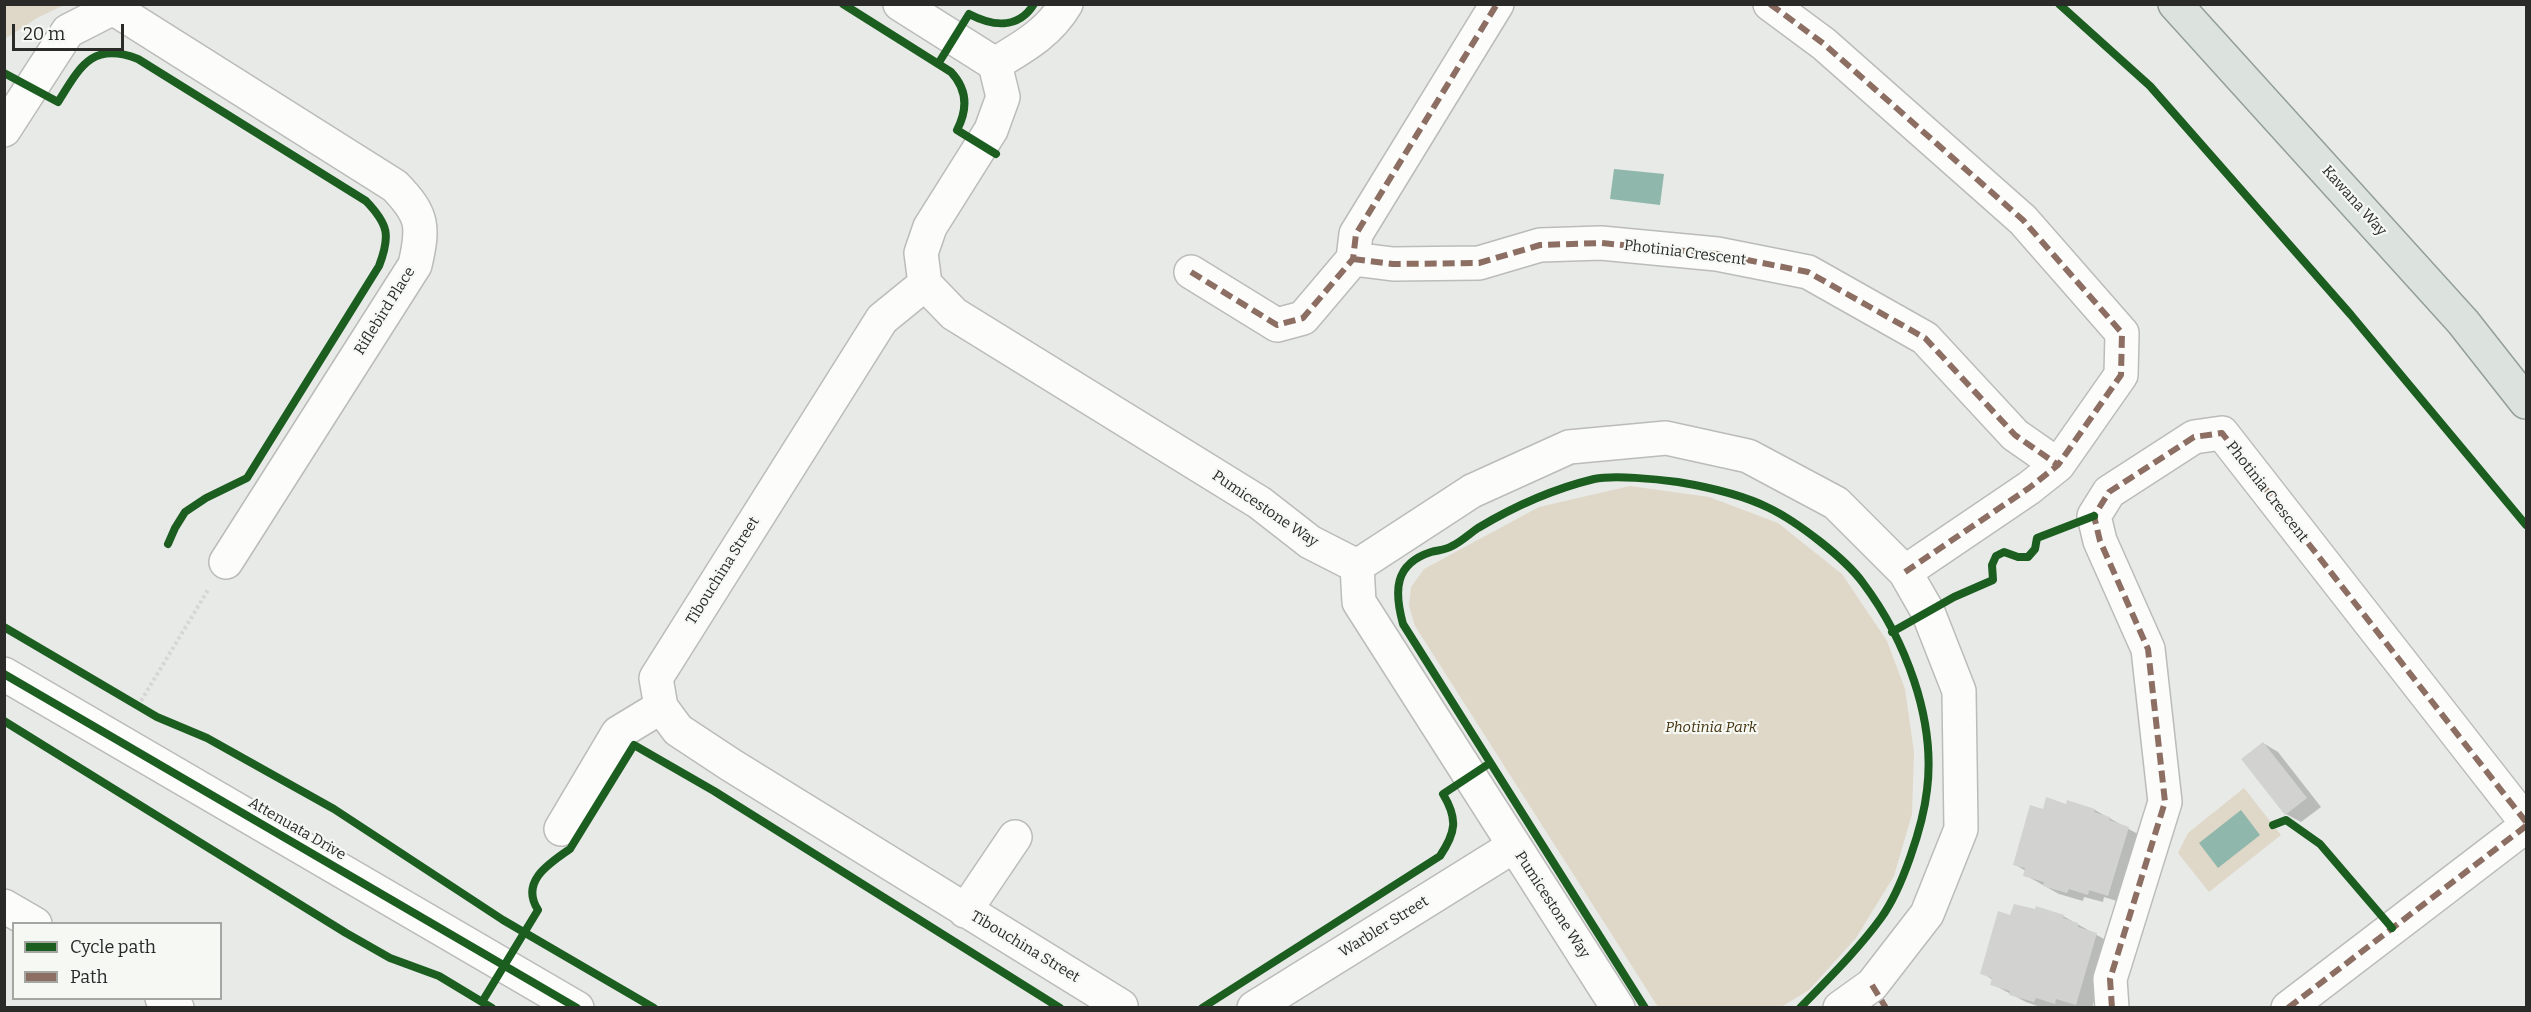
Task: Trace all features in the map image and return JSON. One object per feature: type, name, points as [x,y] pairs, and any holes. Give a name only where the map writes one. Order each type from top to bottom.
[{"type":"main road","name":"Kawana Way","points":[[2175,4],[2463,322],[2526,402]]},
{"type":"street","points":[[900,4],[995,64],[1003,97],[991,130],[930,227],[921,253],[925,284]]},
{"type":"street","points":[[995,64],[1036,40],[1058,17],[1066,4]]},
{"type":"street","points":[[1191,272],[1277,325],[1303,318],[1353,259],[1356,234],[1497,4]]},
{"type":"street","points":[[1770,4],[1824,44],[2023,220],[2122,333],[2121,375],[2058,465],[2029,488],[1905,572]]},
{"type":"street","points":[[4,130],[68,32],[113,6]]},
{"type":"street","name":"Riflebird Place","points":[[113,6],[395,186],[415,206],[422,235],[415,265],[226,562]]},
{"type":"street","name":"Photinia Crescent","points":[[1353,259],[1393,264],[1479,262],[1540,245],[1601,243],[1717,254],[1808,272],[1925,338],[2015,435],[2058,465]]},
{"type":"street","name":"Pumicestone Way","points":[[925,284],[954,314],[1260,503],[1310,542],[1357,566],[1359,602],[1618,1008]]},
{"type":"street","name":"Tibouchina Street","points":[[925,284],[882,320],[656,678],[661,707],[678,730],[965,911],[1121,1006]]},
{"type":"street","name":"Photinia Crescent","points":[[2112,1008],[2110,979],[2165,802],[2148,649],[2100,541],[2094,516],[2109,492],[2194,437],[2222,433],[2526,824],[2288,1008]]},
{"type":"street","points":[[1357,566],[1472,491],[1569,447],[1666,438],[1748,456],[1836,503],[1905,572],[1928,612],[1959,691],[1961,829],[1927,914],[1879,996],[1840,1008]]},
{"type":"street","name":"Attenuata Drive","points":[[4,674],[577,1008]]},
{"type":"street","points":[[561,829],[618,733],[661,707]]},
{"type":"street","points":[[965,911],[1015,837]]},
{"type":"street","name":"Warbler Street","points":[[1254,1008],[1514,846]]},
{"type":"street","points":[[4,906],[32,922]]},
{"type":"street","points":[[164,1000],[177,1008]]},
{"type":"path","points":[[138,706],[226,562]]},
{"type":"path","points":[[128,700],[148,711]]},
{"type":"green space","points":[[5,4],[64,5],[37,18],[5,39]]},
{"type":"green space","name":"Photinia Park","points":[[1630,486],[1709,497],[1778,523],[1842,574],[1887,641],[1905,689],[1914,752],[1912,814],[1894,876],[1856,938],[1809,990],[1781,1007],[1658,1007],[1415,626],[1409,606],[1411,587],[1424,569],[1539,507]]},
{"type":"green space","points":[[2244,788],[2281,835],[2209,892],[2178,853],[2188,833]]},
{"type":"shaded area","points":[[1614,169],[1664,174],[1660,205],[1610,199]]},
{"type":"shaded area","points":[[2241,810],[2260,835],[2218,868],[2199,843]]},
{"type":"building","points":[[2263,742],[2307,798],[2285,815],[2241,759]]},
{"type":"building","points":[[2046,797],[2066,804],[2067,800],[2095,809],[2094,812],[2110,817],[2109,820],[2129,827],[2108,896],[2089,890],[2088,895],[2069,889],[2067,893],[2043,886],[2044,882],[2023,876],[2025,868],[2013,865],[2030,805],[2043,809]]},
{"type":"building","points":[[2014,904],[2035,909],[2036,906],[2064,915],[2063,918],[2078,923],[2078,927],[2097,933],[2076,1005],[2056,999],[2055,1004],[2036,998],[2034,1002],[2009,995],[2010,991],[1990,985],[1992,978],[1980,974],[1998,911],[2010,915]]},
{"type":"marked path","points":[[1191,272],[1277,325],[1303,318],[1353,259],[1356,234],[1497,4]]},
{"type":"marked path","points":[[1770,4],[1824,44],[2023,220],[2122,333],[2121,375],[2058,465],[2029,488],[1905,572]]},
{"type":"marked path","points":[[1353,259],[1393,264],[1479,263],[1540,245],[1601,243],[1717,254],[1808,272],[1925,338],[2015,435],[2058,465]]},
{"type":"marked path","points":[[2112,1008],[2110,979],[2165,802],[2148,649],[2100,541],[2094,516],[2109,492],[2194,437],[2222,433],[2526,822]]},
{"type":"marked path","points":[[2288,1008],[2526,826]]},
{"type":"marked path","points":[[1872,985],[1886,1008]]},
{"type":"cycle path","points":[[843,4],[951,72],[960,85],[964,100],[963,114],[957,130],[996,154]]},
{"type":"cycle path","points":[[938,64],[969,14],[995,23],[1012,22],[1028,12],[1034,4]]},
{"type":"cycle path","points":[[2059,4],[2150,86],[2351,315],[2526,525]]},
{"type":"cycle path","points":[[4,73],[58,102],[81,68],[98,55],[122,54],[138,59],[366,201],[383,224],[386,238],[379,266],[247,478],[206,498],[185,512],[168,544]]},
{"type":"cycle path","points":[[1645,1008],[1403,624],[1398,601],[1398,590],[1404,571],[1419,557],[1450,547],[1491,520],[1534,499],[1579,483],[1602,478],[1658,480],[1713,489],[1758,503],[1780,514],[1819,541],[1855,573],[1878,605],[1904,654],[1922,708],[1927,736],[1929,763],[1921,821],[1904,874],[1889,906],[1852,953],[1800,1008]]},
{"type":"cycle path","points":[[1892,632],[1954,597],[1993,580],[1992,565],[1996,556],[2004,552],[2018,557],[2028,557],[2035,549],[2037,538],[2094,516]]},
{"type":"cycle path","points":[[4,627],[157,717],[207,738],[334,809],[503,920],[654,1008]]},
{"type":"cycle path","points":[[4,674],[577,1008]]},
{"type":"cycle path","points":[[4,721],[346,933],[390,958],[439,976],[492,1008]]},
{"type":"cycle path","points":[[482,1002],[538,910],[533,900],[534,882],[545,868],[570,849],[634,745],[714,791],[1060,1008]]},
{"type":"cycle path","points":[[1202,1008],[1440,856],[1449,840],[1453,825],[1451,811],[1443,794],[1490,763]]},
{"type":"cycle path","points":[[2273,825],[2286,820],[2320,844],[2392,928]]}]
